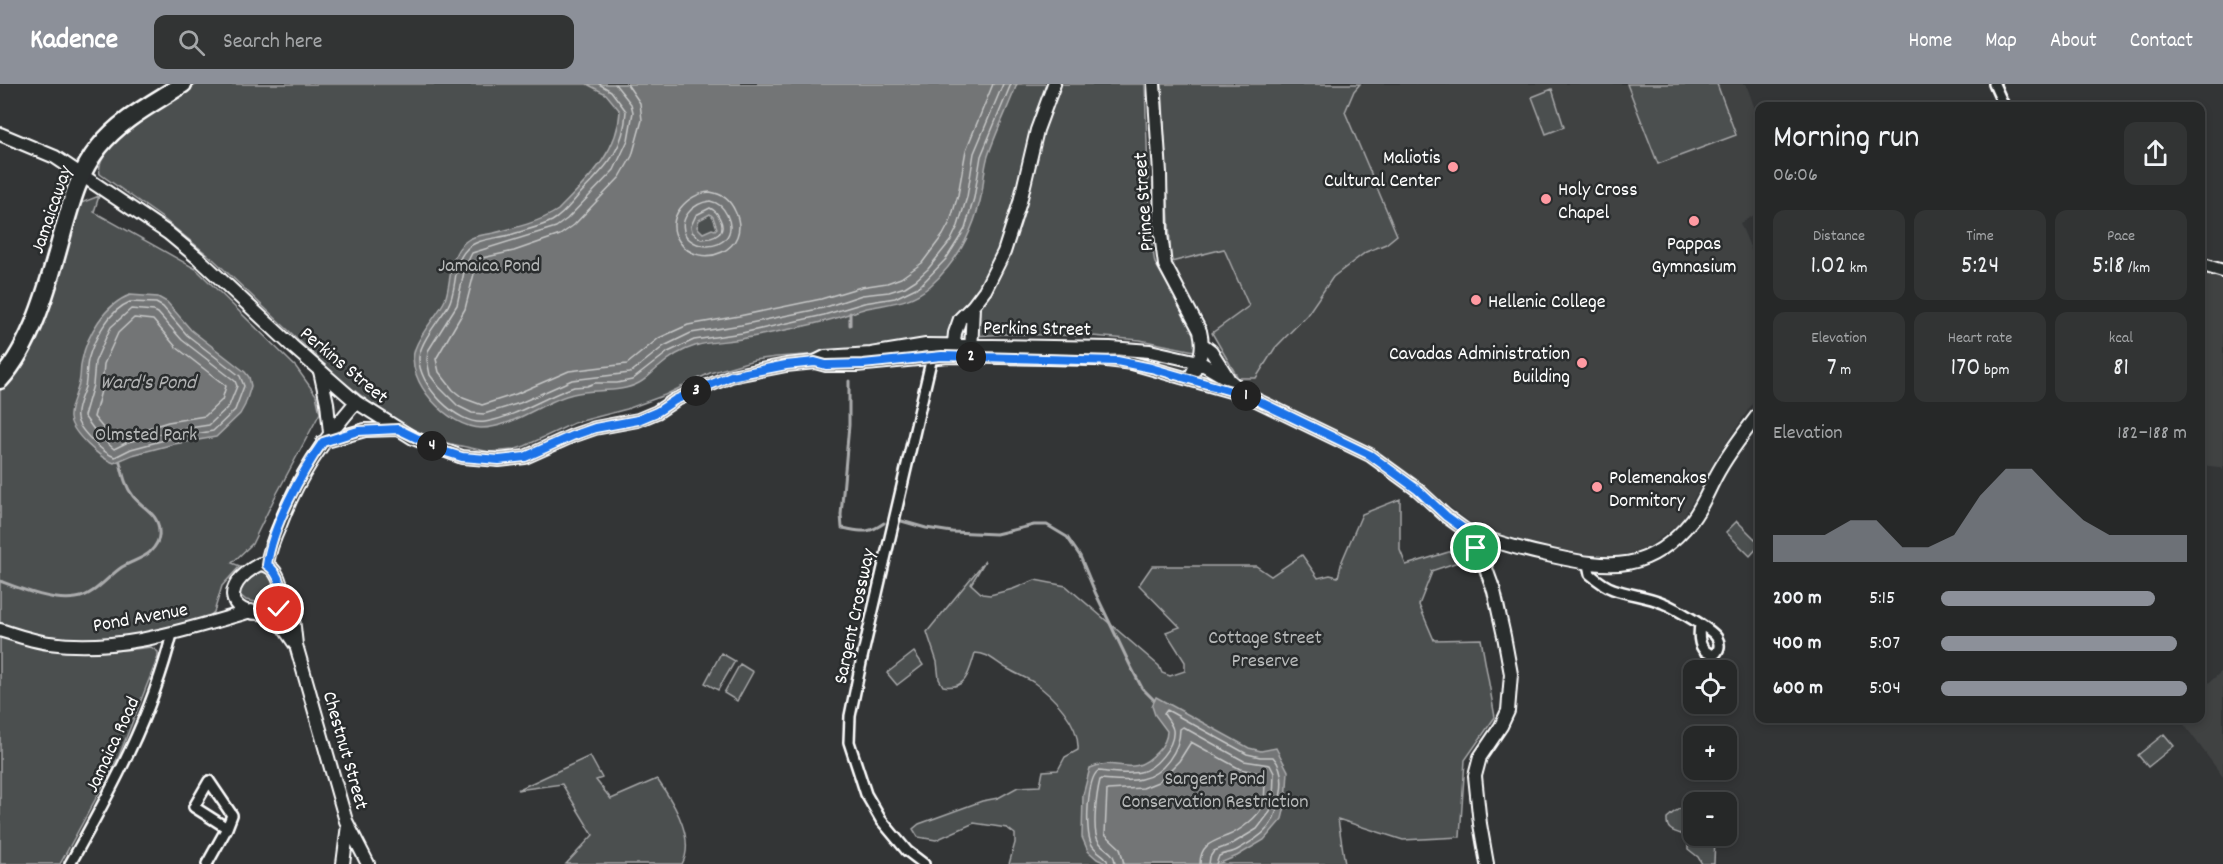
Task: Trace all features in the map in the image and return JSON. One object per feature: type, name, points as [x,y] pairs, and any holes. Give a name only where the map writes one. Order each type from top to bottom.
[{"type":"highway","name":"Jamaicaway","points":[[0,380],[16,357],[33,321],[48,283],[71,203],[82,174],[99,146],[116,129],[183,84]]},
{"type":"main road","points":[[953,351],[960,319],[973,306],[993,277],[1007,244],[1020,202],[1037,130],[1054,84]]},
{"type":"main road","name":"Prince Street","points":[[1154,84],[1161,234],[1165,265],[1200,331],[1203,351],[1190,378]]},
{"type":"main road","name":"Perkins Street","points":[[0,134],[56,157],[133,207],[190,251],[356,402],[398,429],[443,451],[462,457],[499,460],[525,457],[587,431],[638,420],[657,412],[675,400],[731,376],[786,365],[815,362],[825,357],[871,354],[917,346],[953,351],[1133,349],[1199,362],[1248,396]]},
{"type":"main road","points":[[2205,265],[2222,269]]},
{"type":"main road","points":[[971,351],[973,306]]},
{"type":"main road","points":[[1202,344],[1211,351],[1228,380]]},
{"type":"main road","name":"Perkins Street","points":[[815,362],[826,365],[856,365],[932,357],[953,351]]},
{"type":"main road","name":"Perkins Street","points":[[971,351],[1117,361],[1190,378],[1248,396],[1370,455],[1418,490],[1446,516],[1468,532]]},
{"type":"main road","points":[[320,371],[327,404],[327,437]]},
{"type":"main road","points":[[267,565],[269,551],[295,488],[327,437],[356,402]]},
{"type":"main road","points":[[1468,532],[1533,552],[1588,564],[1612,566],[1650,556],[1669,544],[1691,521],[1728,456],[1755,419]]},
{"type":"main road","points":[[327,437],[358,431],[398,429]]},
{"type":"main road","points":[[1468,532],[1481,555],[1494,591],[1511,674],[1508,711],[1501,726],[1480,757],[1475,772],[1478,814],[1488,864]]},
{"type":"main road","points":[[215,621],[228,605],[238,579],[255,567],[267,565]]},
{"type":"main road","points":[[232,596],[238,605],[250,611],[268,613],[279,609],[283,596],[276,573],[267,565]]},
{"type":"main road","name":"Chestnut Street","points":[[283,596],[293,618],[296,645],[348,824],[365,859]]},
{"type":"main road","name":"Pond Avenue","points":[[0,630],[50,643],[92,646],[172,634],[250,611]]},
{"type":"main road","name":"Chestnut Street","points":[[268,613],[279,621],[296,645]]},
{"type":"main road","points":[[348,824],[344,864],[365,859]]},
{"type":"street","points":[[1994,84],[2002,102]]},
{"type":"street","name":"Sargent Crossway","points":[[924,864],[907,851],[881,820],[866,794],[849,742],[850,716],[864,648],[932,357]]},
{"type":"street","points":[[1588,564],[1590,574],[1601,583],[1665,603],[1700,625]]},
{"type":"street","name":"Jamaica Road","points":[[70,864],[128,757],[163,672],[172,634]]},
{"type":"street","points":[[207,864],[227,828],[232,815],[210,781],[194,807],[227,828]]},
{"type":"shaded area","name":"Hellenic College","points":[[1162,84],[1746,84],[1755,109],[1755,215],[1740,223],[1755,259],[1755,400],[1716,458],[1681,522],[1647,548],[1611,559],[1579,556],[1500,536],[1471,523],[1375,450],[1259,396],[1238,378],[1171,262]]},
{"type":"shaded area","points":[[2205,273],[2223,280],[2223,470],[2219,467],[2205,465]]},
{"type":"shaded area","points":[[2223,670],[2223,777],[2183,723],[2205,723],[2205,686]]},
{"type":"green space","name":"Jamaica Pond","points":[[197,84],[1145,84],[1150,233],[1155,263],[1196,333],[1197,346],[1194,351],[1140,340],[1092,336],[1006,334],[928,339],[863,351],[777,357],[754,360],[710,373],[665,395],[627,409],[574,423],[513,450],[490,452],[437,441],[392,419],[342,381],[214,260],[161,217],[100,174],[101,162],[121,136]]},
{"type":"green space","points":[[1162,84],[1360,84],[1354,91],[1345,112],[1397,235],[1386,244],[1366,252],[1333,277],[1307,315],[1275,348],[1256,378],[1238,378],[1212,333],[1249,306],[1224,249],[1171,262]]},
{"type":"green space","points":[[1627,84],[1717,84],[1736,135],[1658,164]]},
{"type":"green space","points":[[1552,89],[1564,127],[1546,134],[1532,97]]},
{"type":"green space","name":"Olmsted Park","points":[[99,196],[94,212],[196,269],[296,367],[316,395],[320,413],[252,544],[232,563],[240,566],[222,586],[214,612],[205,620],[93,643],[42,636],[0,625],[0,391],[14,376],[76,212],[81,203]]},
{"type":"green space","name":"Cottage Street Preserve","points":[[1400,499],[1400,550],[1406,565],[1462,548],[1467,559],[1431,571],[1419,605],[1434,640],[1481,639],[1495,717],[1465,760],[1460,837],[1403,840],[1338,819],[1345,864],[1009,864],[1015,834],[1007,828],[974,823],[936,840],[918,837],[913,829],[919,824],[982,801],[998,798],[1018,787],[1040,786],[1043,771],[1058,770],[1065,757],[1078,750],[1075,730],[1057,703],[1033,682],[988,656],[975,653],[966,678],[957,685],[943,686],[939,679],[937,662],[927,632],[985,561],[971,584],[982,594],[990,595],[1013,589],[1035,580],[1066,586],[1159,666],[1162,673],[1170,676],[1185,671],[1185,662],[1166,632],[1180,627],[1139,585],[1152,566],[1256,566],[1271,576],[1302,555],[1318,578],[1330,575],[1338,577],[1342,561],[1362,514]]},
{"type":"green space","points":[[1737,521],[1755,539],[1755,550],[1750,556],[1726,532]]},
{"type":"green space","points":[[259,571],[265,572],[276,585],[276,596],[270,605],[246,600],[239,594],[241,584]]},
{"type":"green space","points":[[0,637],[58,650],[93,652],[151,647],[158,652],[119,756],[60,864],[0,864]]},
{"type":"green space","points":[[914,652],[923,665],[897,685],[887,673]]},
{"type":"green space","points":[[721,653],[735,661],[718,690],[705,683]]},
{"type":"green space","points":[[740,664],[753,672],[737,701],[724,693]]},
{"type":"green space","points":[[2164,734],[2174,746],[2148,767],[2138,755]]},
{"type":"green space","points":[[590,756],[602,778],[596,780],[611,799],[657,779],[675,809],[684,832],[686,854],[682,864],[566,864],[593,835],[562,784],[517,790]]},
{"type":"green space","points":[[1682,807],[1683,836],[1671,830],[1667,823],[1667,818]]},
{"type":"green space","points":[[1688,846],[1715,846],[1714,864],[1702,864],[1698,857],[1688,849]]},
{"type":"water","name":"Jamaica Pond","points":[[587,84],[1017,84],[988,156],[979,205],[970,231],[949,266],[923,292],[900,302],[867,308],[812,324],[695,346],[671,357],[645,380],[623,389],[573,394],[550,402],[505,424],[481,428],[469,426],[456,420],[432,401],[416,375],[413,362],[415,349],[445,300],[453,261],[465,242],[475,237],[527,224],[558,210],[589,178],[607,154],[618,126],[620,111],[606,94]],"holes":[[[710,214],[717,228],[703,233],[697,227],[699,220]]]},
{"type":"water","name":"Ward's Pond","points":[[130,295],[158,297],[167,302],[191,330],[245,372],[251,386],[240,414],[216,437],[174,444],[132,455],[114,463],[108,461],[81,438],[72,424],[70,414],[79,383],[84,350],[93,331],[113,305]]},
{"type":"water","name":"Sargent Pond Conservation Restriction","points":[[1156,697],[1249,748],[1261,751],[1276,748],[1288,771],[1286,803],[1282,819],[1264,840],[1218,864],[1107,864],[1088,851],[1082,837],[1083,795],[1090,768],[1108,764],[1140,765],[1159,750],[1167,731],[1155,715],[1152,706]]},
{"type":"waterway","points":[[850,313],[850,325]]},
{"type":"waterway","points":[[849,381],[849,425],[841,515],[842,528],[868,531],[884,523]]},
{"type":"waterway","points":[[0,581],[27,591],[57,598],[83,597],[122,567],[150,552],[158,540],[158,526],[153,516],[130,492],[120,462]]},
{"type":"waterway","points":[[898,520],[952,532],[996,534],[1034,525],[1047,525],[1067,537],[1080,556],[1142,688],[1154,700]]},
{"type":"place","name":"Maliotis Cultural Center","points":[[1453,167]]},
{"type":"place","name":"Holy Cross Chapel","points":[[1546,199]]},
{"type":"place","name":"Pappas Gymnasium","points":[[1694,221]]},
{"type":"place","name":"Hellenic College","points":[[1476,300]]},
{"type":"place","name":"Cavadas Administration Building","points":[[1582,363]]},
{"type":"place","name":"Polemenakos Dormitory","points":[[1597,487]]},
{"type":"route","points":[[279,609],[283,596],[276,573],[267,565],[269,551],[295,488],[305,468],[323,442],[358,431],[398,429],[443,451],[462,457],[499,460],[525,457],[595,428],[638,420],[657,412],[675,400],[731,376],[786,365],[815,362],[826,365],[856,365],[942,356],[1003,359],[1098,359],[1138,364],[1190,378],[1248,396],[1370,455],[1418,490],[1446,516],[1468,532],[1476,548]]}]
